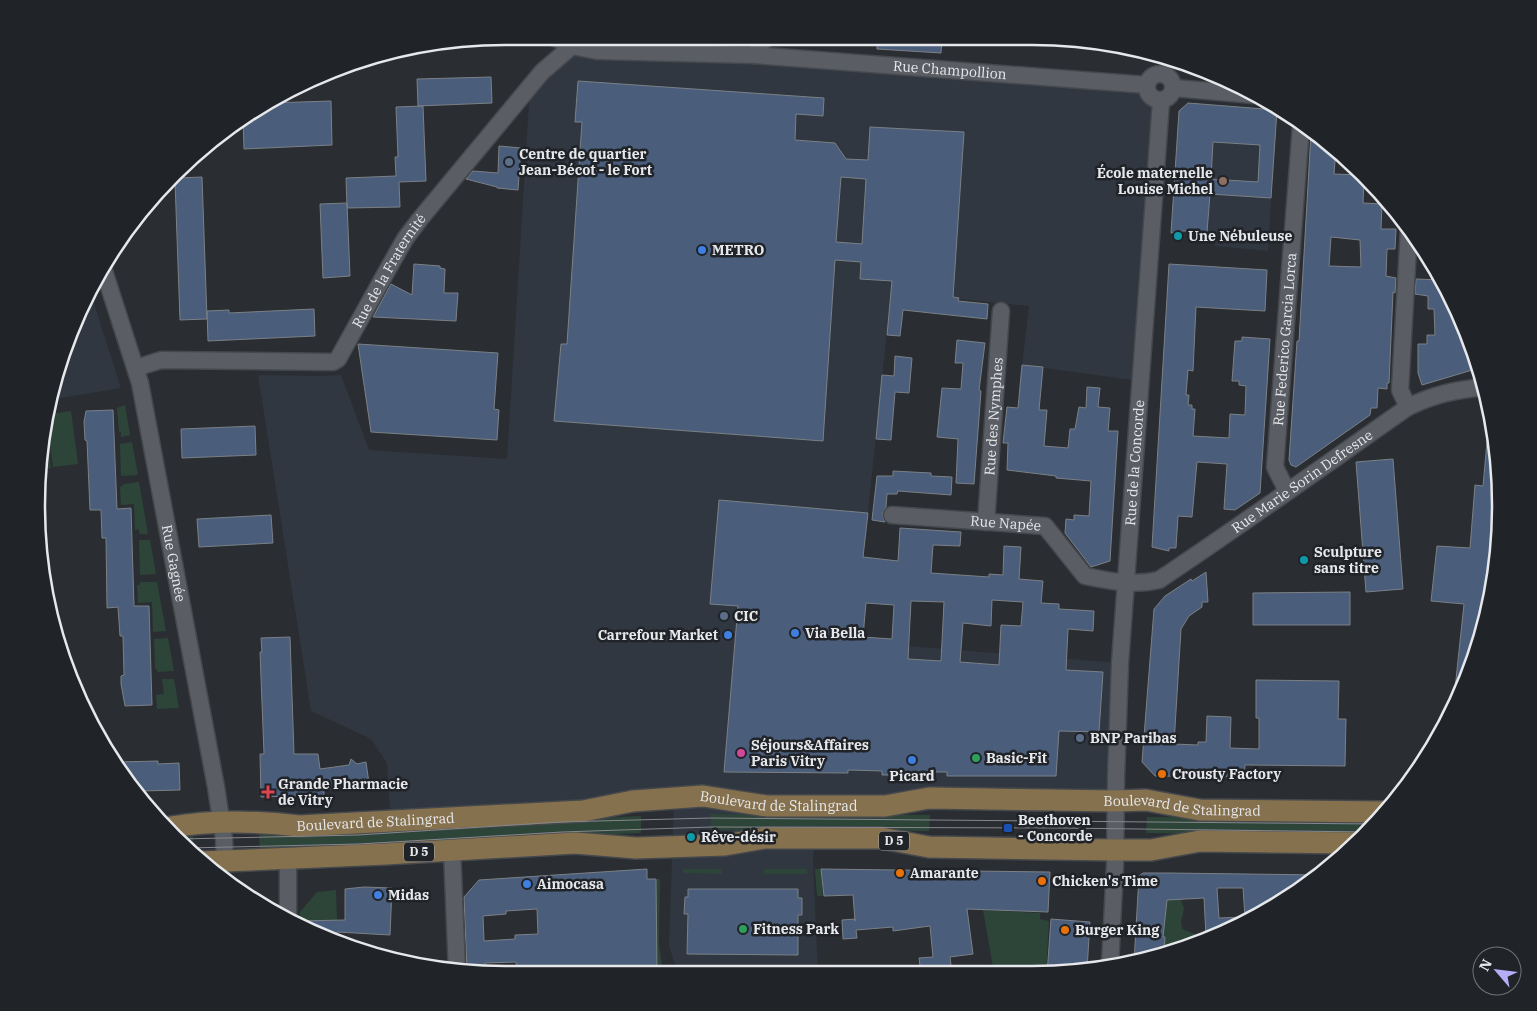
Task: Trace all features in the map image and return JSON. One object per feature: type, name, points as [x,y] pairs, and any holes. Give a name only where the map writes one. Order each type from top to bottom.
[{"type":"main road","name":"Boulevard de Stalingrad","points":[[176,826],[221,823],[271,823],[299,826],[392,822],[582,811],[633,801],[703,796],[766,806],[885,806],[929,798],[1146,800],[1200,810],[1375,812]]},
{"type":"main road","name":"D 5","points":[[214,862],[575,843],[636,848],[672,848],[725,845],[765,838],[881,838],[929,847],[1116,850],[1151,850],[1200,841],[1345,843]]},
{"type":"street","name":"Rue de la Fraternité","points":[[136,368],[161,360],[333,362],[338,359],[405,239],[542,72],[573,45]]},
{"type":"street","name":"Rue Champollion","points":[[586,45],[597,51],[753,55],[1147,85]]},
{"type":"street","points":[[753,55],[761,45]]},
{"type":"street","points":[[1161,67],[1172,81],[1174,88],[1172,94],[1167,99],[1155,100],[1150,96],[1147,85],[1161,67]]},
{"type":"street","points":[[1174,88],[1238,94]]},
{"type":"street","name":"Rue de la Concorde","points":[[1110,959],[1116,850],[1120,664],[1161,100]]},
{"type":"street","name":"Rue Federico Garcia Lorca","points":[[1287,491],[1275,466],[1301,132]]},
{"type":"street","points":[[1408,242],[1400,390],[1408,407]]},
{"type":"street","name":"Rue Gagnée","points":[[106,277],[136,368],[199,695],[221,823],[225,862]]},
{"type":"street","name":"Rue des Nymphes","points":[[986,522],[1001,311]]},
{"type":"street","name":"Rue Marie Sorin Defresne","points":[[1125,582],[1148,583],[1159,580],[1241,525],[1408,407],[1452,390],[1476,388]]},
{"type":"street","name":"Rue Napée","points":[[892,514],[1045,526],[1085,576],[1125,582]]},
{"type":"street","points":[[452,850],[457,963]]},
{"type":"street","points":[[288,859],[288,911]]},
{"type":"shaded area","points":[[572,46],[1147,91],[1155,100],[1140,381],[1022,365],[1029,306],[891,292],[855,637],[882,644],[1120,663],[1116,801],[929,798],[815,838],[813,861],[818,966],[675,966],[669,946],[674,798],[391,822],[387,763],[371,739],[311,711],[258,375],[341,375],[369,450],[507,459],[530,87]]},
{"type":"shaded area","name":"École maternelle Louise Michel","points":[[1188,103],[1265,109],[1277,116],[1268,251],[1215,246],[1216,232],[1183,231],[1171,233],[1179,111]]},
{"type":"shaded area","points":[[93,300],[121,388],[58,398],[69,357]]},
{"type":"green space","points":[[125,405],[130,435],[121,437],[117,408]]},
{"type":"green space","points":[[71,411],[78,464],[53,467],[50,441],[55,413]]},
{"type":"green space","points":[[132,442],[138,475],[121,476],[120,444]]},
{"type":"green space","points":[[48,451],[51,468],[47,469]]},
{"type":"green space","points":[[139,482],[148,534],[140,534],[138,529],[135,530],[134,504],[121,505],[120,487],[124,484]]},
{"type":"green space","points":[[139,540],[150,540],[156,574],[140,575]]},
{"type":"green space","points":[[140,582],[157,582],[166,631],[153,632],[152,602],[138,603],[137,585],[140,585]]},
{"type":"green space","points":[[168,638],[174,671],[158,672],[155,668],[154,639]]},
{"type":"green space","points":[[162,679],[174,679],[179,708],[157,709],[156,695],[164,694]]},
{"type":"green space","points":[[711,814],[930,815],[929,831],[711,830]]},
{"type":"green space","points":[[641,816],[641,833],[260,851],[259,835]]},
{"type":"green space","points":[[1147,817],[1368,820],[1352,836],[1146,833]]},
{"type":"green space","points":[[185,836],[193,836],[193,843]]},
{"type":"green space","points":[[683,869],[722,869],[722,874],[683,873]]},
{"type":"green space","points":[[764,869],[807,869],[807,874],[764,874]]},
{"type":"green space","points":[[815,869],[821,869],[823,896],[817,896]]},
{"type":"green space","points":[[656,879],[660,879],[659,945],[662,966],[657,966]]},
{"type":"green space","points":[[336,890],[337,920],[308,922],[300,918],[300,912],[317,892]]},
{"type":"green space","points":[[1179,894],[1184,909],[1181,922],[1182,929],[1196,936],[1164,946],[1165,937],[1163,937],[1167,900],[1179,899]]},
{"type":"green space","points":[[983,910],[1040,913],[1040,919],[1049,921],[1046,966],[993,966]]},
{"type":"building","points":[[877,45],[942,45],[941,53],[877,49]]},
{"type":"building","points":[[491,77],[492,103],[418,106],[417,79]]},
{"type":"building","name":"METRO","points":[[578,81],[824,98],[823,116],[796,114],[795,140],[835,143],[846,159],[868,160],[870,127],[964,132],[953,297],[959,298],[958,301],[988,304],[987,319],[903,310],[900,336],[887,335],[892,281],[860,279],[861,262],[835,260],[823,441],[554,421],[561,344],[567,344],[582,122],[575,122]],"holes":[[[841,177],[866,179],[862,244],[836,242]]]},
{"type":"building","points":[[331,101],[332,145],[244,149],[243,128],[283,103]]},
{"type":"building","name":"École maternelle Louise Michel","points":[[1188,103],[1265,109],[1277,116],[1271,198],[1210,194],[1207,232],[1183,231],[1171,233],[1179,111]],"holes":[[[1213,142],[1260,145],[1258,182],[1211,179]]]},
{"type":"building","points":[[423,106],[426,181],[399,182],[400,207],[347,208],[346,178],[396,176],[395,157],[398,157],[396,107]]},
{"type":"building","points":[[1311,139],[1335,159],[1334,174],[1351,175],[1364,187],[1363,203],[1380,204],[1382,207],[1381,229],[1396,229],[1395,249],[1387,249],[1386,276],[1396,278],[1395,293],[1393,292],[1389,383],[1387,383],[1387,389],[1378,388],[1377,408],[1371,408],[1370,415],[1296,467],[1291,465],[1289,460],[1297,341],[1299,341]],"holes":[[[1331,237],[1360,240],[1361,267],[1329,266]]]},
{"type":"building","name":"Centre de quartier Jean-Bécot - le Fort","points":[[499,146],[521,148],[518,190],[497,188],[466,179],[473,171],[498,173]]},
{"type":"building","points":[[202,177],[207,319],[180,320],[175,185],[182,178]]},
{"type":"building","points":[[347,203],[350,276],[323,278],[320,204]]},
{"type":"building","points":[[414,264],[440,266],[440,268],[445,269],[444,293],[458,293],[456,321],[373,317],[391,284],[412,295]]},
{"type":"building","points":[[1169,264],[1267,270],[1265,311],[1196,307],[1193,371],[1188,370],[1186,395],[1189,395],[1188,405],[1192,405],[1192,409],[1195,409],[1193,436],[1229,438],[1230,414],[1245,415],[1246,386],[1239,385],[1239,381],[1232,381],[1235,341],[1242,341],[1242,337],[1270,339],[1260,493],[1235,510],[1224,509],[1227,464],[1197,462],[1192,517],[1178,516],[1176,548],[1169,548],[1169,551],[1152,547]]},
{"type":"building","points":[[1416,279],[1433,280],[1457,329],[1472,370],[1422,385],[1418,373],[1418,344],[1427,344],[1427,335],[1435,335],[1434,309],[1428,309],[1428,296],[1415,294]]},
{"type":"building","points":[[314,309],[315,336],[208,341],[207,311],[229,310],[229,313]]},
{"type":"building","points":[[957,340],[985,343],[979,390],[981,391],[974,484],[956,483],[958,439],[937,437],[942,388],[961,389],[963,363],[955,363]]},
{"type":"building","points":[[358,344],[498,353],[494,409],[499,410],[497,440],[371,432]]},
{"type":"building","points":[[895,356],[912,358],[909,393],[895,392],[891,440],[876,439],[882,375],[894,376]]},
{"type":"building","points":[[1022,365],[1043,367],[1039,410],[1047,410],[1044,446],[1068,448],[1070,429],[1075,429],[1079,407],[1086,408],[1087,387],[1100,388],[1098,407],[1110,408],[1108,431],[1118,431],[1110,561],[1091,567],[1065,533],[1066,519],[1074,520],[1074,515],[1089,516],[1091,481],[1056,478],[1056,476],[1007,470],[1008,443],[1003,443],[1007,407],[1018,408]]},
{"type":"building","points":[[113,410],[117,509],[131,508],[134,606],[149,606],[152,705],[125,706],[121,684],[121,676],[124,675],[123,636],[120,636],[118,607],[107,608],[106,538],[102,538],[101,510],[90,510],[87,441],[85,440],[84,422],[86,411]]},
{"type":"building","points":[[255,426],[256,455],[182,458],[181,429]]},
{"type":"building","points":[[1487,440],[1492,506],[1488,566],[1476,625],[1468,654],[1455,686],[1464,604],[1431,601],[1437,546],[1470,548],[1475,485],[1483,486]]},
{"type":"building","points":[[1393,459],[1403,589],[1366,592],[1356,462]]},
{"type":"building","points":[[893,471],[931,473],[931,476],[952,477],[951,495],[898,491],[897,494],[887,494],[886,507],[882,514],[885,522],[872,520],[877,476],[893,476]]},
{"type":"building","name":"Via Bella","points":[[719,500],[868,513],[863,557],[898,561],[900,528],[961,532],[960,546],[933,545],[931,573],[989,577],[989,574],[1003,575],[1004,546],[1021,547],[1019,579],[1043,581],[1041,603],[1059,604],[1059,609],[1094,611],[1093,631],[1068,629],[1066,670],[1103,672],[1099,732],[1059,731],[1056,776],[947,776],[947,772],[913,772],[913,775],[882,775],[882,771],[848,770],[848,773],[724,772],[738,606],[710,604]],"holes":[[[992,600],[1023,602],[1021,626],[1001,625],[999,665],[960,662],[963,623],[991,626]],[[911,601],[944,602],[941,661],[908,659]],[[866,603],[894,605],[892,639],[863,637]]]},
{"type":"building","points":[[271,515],[273,543],[199,547],[197,519]]},
{"type":"building","points":[[1206,572],[1208,602],[1202,602],[1202,607],[1189,616],[1181,629],[1174,744],[1198,745],[1198,742],[1206,742],[1207,716],[1231,717],[1230,748],[1259,749],[1259,718],[1256,718],[1256,680],[1339,681],[1338,719],[1346,719],[1345,766],[1245,765],[1244,777],[1155,776],[1142,762],[1154,609],[1165,596],[1191,579],[1192,581]]},
{"type":"building","points":[[1350,592],[1350,625],[1253,625],[1253,593]]},
{"type":"building","points":[[290,637],[294,754],[318,754],[320,769],[349,765],[351,759],[357,764],[366,762],[369,783],[324,790],[324,795],[261,797],[260,754],[264,754],[261,638]]},
{"type":"building","points":[[158,761],[158,764],[179,763],[180,790],[144,791],[124,762]]},
{"type":"building","points":[[647,869],[647,879],[656,879],[657,966],[516,966],[516,962],[485,963],[485,965],[467,964],[464,897],[479,880]],"holes":[[[537,909],[538,934],[515,935],[515,939],[484,941],[483,916],[506,914],[506,911]]]},
{"type":"building","points":[[821,869],[1050,872],[1048,912],[967,909],[973,954],[950,957],[951,966],[920,966],[919,958],[933,957],[930,926],[893,931],[893,927],[856,930],[857,938],[843,939],[842,920],[855,919],[853,895],[824,896]]},
{"type":"building","points":[[1143,873],[1306,875],[1245,914],[1243,888],[1217,888],[1219,918],[1238,917],[1206,932],[1204,898],[1167,900],[1163,937],[1165,937],[1164,946],[1134,954],[1139,876]]},
{"type":"building","points":[[364,887],[392,888],[390,935],[337,932],[337,934],[306,921],[345,920],[345,889]]},
{"type":"building","name":"Fitness Park","points":[[688,889],[798,889],[798,898],[802,898],[802,915],[798,915],[798,955],[687,954],[688,914],[684,914],[685,897],[688,897]]},
{"type":"building","points":[[1051,919],[1090,922],[1087,962],[1048,965]]},
{"type":"tram line","points":[[188,839],[358,835],[560,822],[710,818],[1364,824]]},
{"type":"tram line","points":[[198,848],[359,844],[562,832],[711,827],[1063,828],[1356,832]]},
{"type":"place","name":"Centre de quartier Jean-Bécot - le Fort","points":[[509,162]]},
{"type":"place","name":"École maternelle Louise Michel","points":[[1223,181]]},
{"type":"place","name":"Une Nébuleuse","points":[[1178,236]]},
{"type":"place","name":"METRO","points":[[702,250]]},
{"type":"place","name":"Sculpture sans titre","points":[[1304,560]]},
{"type":"place","name":"CIC","points":[[724,616]]},
{"type":"place","name":"Via Bella","points":[[795,633]]},
{"type":"place","name":"Carrefour Market","points":[[728,635]]},
{"type":"place","name":"BNP Paribas","points":[[1080,738]]},
{"type":"place","name":"Séjours&Affaires Paris Vitry","points":[[741,753]]},
{"type":"place","name":"Basic-Fit","points":[[976,758]]},
{"type":"place","name":"Picard","points":[[912,760]]},
{"type":"place","name":"Crousty Factory","points":[[1162,774]]},
{"type":"place","name":"Grande Pharmacie de Vitry","points":[[268,792]]},
{"type":"place","name":"Beethoven - Concorde","points":[[1008,828]]},
{"type":"place","name":"Rêve-désir","points":[[691,837]]},
{"type":"place","name":"Amarante","points":[[900,873]]},
{"type":"place","name":"Chicken's Time","points":[[1042,881]]},
{"type":"place","name":"Aimocasa","points":[[527,884]]},
{"type":"place","name":"Midas","points":[[378,895]]},
{"type":"place","name":"Fitness Park","points":[[743,929]]},
{"type":"place","name":"Burger King","points":[[1065,930]]}]
